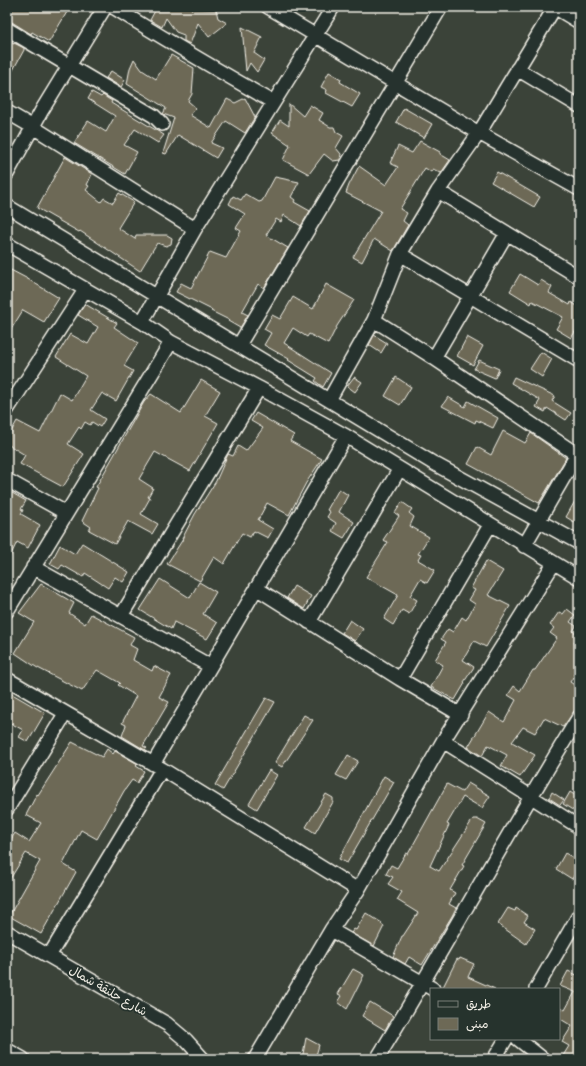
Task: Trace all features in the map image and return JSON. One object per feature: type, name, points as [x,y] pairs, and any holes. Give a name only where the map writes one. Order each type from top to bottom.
[{"type":"street","points":[[7,174],[33,127],[71,66],[105,7]]},
{"type":"street","points":[[113,7],[164,39],[186,50],[209,66],[273,102]]},
{"type":"street","points":[[268,7],[479,133],[579,189]]},
{"type":"street","points":[[142,322],[195,229],[333,7]]},
{"type":"street","points":[[239,345],[441,7]]},
{"type":"street","points":[[329,400],[374,320],[400,254],[438,191],[479,133],[554,7],[579,22]]},
{"type":"street","points":[[7,29],[154,116],[162,124]]},
{"type":"street","points":[[517,69],[578,103]]},
{"type":"street","points":[[7,112],[195,229]]},
{"type":"street","points":[[438,191],[579,277]]},
{"type":"street","points":[[7,206],[433,463],[579,543]]},
{"type":"street","points":[[434,358],[507,233]]},
{"type":"street","points":[[7,244],[142,322],[171,342],[346,436],[399,470],[579,578]]},
{"type":"street","points":[[400,254],[579,361]]},
{"type":"street","points":[[7,410],[85,290]]},
{"type":"street","points":[[374,320],[578,454],[524,546]]},
{"type":"street","points":[[7,610],[171,342]]},
{"type":"street","points":[[121,616],[259,388]]},
{"type":"street","points":[[49,956],[158,767],[210,666],[346,436]]},
{"type":"street","points":[[309,622],[399,470]]},
{"type":"street","points":[[7,480],[66,513]]},
{"type":"street","points":[[400,679],[490,525]]},
{"type":"street","points":[[255,1059],[331,930],[358,890],[443,741],[461,715],[554,563]]},
{"type":"street","points":[[33,567],[210,666]]},
{"type":"street","points":[[256,588],[400,679],[461,715]]},
{"type":"street","points":[[7,679],[158,767],[358,890]]},
{"type":"street","points":[[7,810],[65,714]]},
{"type":"street","points":[[377,1059],[428,986],[530,796],[579,717]]},
{"type":"street","points":[[443,741],[579,827]]},
{"type":"street","points":[[537,988],[579,915]]},
{"type":"street","points":[[331,930],[428,986]]},
{"type":"street","name":"شارع حلنقة شمال","points":[[7,932],[167,1024],[186,1040],[203,1059]]},
{"type":"street","points":[[494,1059],[505,1040]]},
{"type":"street","points":[[519,1040],[543,1059]]},
{"type":"street","points":[[7,1050],[23,1059]]},
{"type":"building","points":[[7,7],[70,7],[49,42],[32,32],[31,34],[7,19]]},
{"type":"building","points":[[157,7],[194,7],[191,9],[216,10],[218,18],[227,23],[209,37],[198,23],[190,44],[184,41],[184,35],[176,32],[166,18],[162,27],[150,20]]},
{"type":"building","points":[[242,27],[262,37],[254,53],[264,60],[257,72],[250,63],[246,71]]},
{"type":"building","points":[[7,41],[24,48],[24,50],[7,81]]},
{"type":"building","points":[[171,55],[194,68],[192,94],[188,101],[196,108],[190,115],[211,128],[227,99],[235,103],[245,98],[255,117],[245,133],[226,121],[211,143],[222,148],[216,158],[178,135],[166,154],[163,153],[174,118],[163,114],[166,108],[127,84],[130,68],[134,59],[142,70],[156,79]]},
{"type":"building","points":[[111,71],[125,80],[121,87],[106,78]]},
{"type":"building","points":[[329,72],[341,79],[340,82],[360,94],[352,107],[326,93],[327,90],[321,87]]},
{"type":"building","points":[[92,92],[101,97],[103,95],[112,101],[111,103],[164,135],[158,143],[135,129],[124,145],[137,152],[125,174],[74,143],[88,121],[106,132],[115,116],[88,99]]},
{"type":"building","points":[[289,104],[303,116],[310,105],[323,113],[319,120],[330,127],[334,127],[336,132],[343,136],[336,148],[341,154],[340,160],[333,161],[324,154],[309,174],[283,160],[290,145],[272,133],[280,120],[289,126]]},
{"type":"building","points":[[404,108],[432,124],[424,138],[396,122]]},
{"type":"building","points":[[420,141],[440,152],[440,154],[450,160],[441,173],[433,169],[431,172],[425,168],[400,209],[407,213],[403,221],[408,225],[393,251],[374,239],[362,262],[353,257],[381,211],[346,193],[349,185],[359,166],[386,185],[398,167],[390,163],[398,146],[412,153]]},
{"type":"building","points":[[65,157],[92,174],[87,185],[89,186],[86,190],[101,202],[104,198],[113,203],[119,193],[134,202],[118,228],[135,239],[136,235],[167,235],[172,238],[171,244],[166,246],[157,243],[140,271],[80,231],[79,232],[37,208]]},
{"type":"building","points":[[497,172],[540,197],[534,207],[491,182]]},
{"type":"building","points":[[275,177],[299,182],[291,197],[295,200],[294,202],[310,211],[301,226],[284,215],[281,222],[276,219],[266,235],[288,248],[264,288],[258,284],[242,312],[248,315],[240,328],[228,321],[229,320],[211,311],[212,310],[176,292],[181,283],[191,288],[210,252],[226,258],[241,231],[236,228],[245,214],[229,204],[233,196],[241,200],[245,194],[259,202],[262,201]]},
{"type":"building","points":[[7,268],[59,298],[44,322],[23,310],[7,336]]},
{"type":"building","points":[[520,274],[538,285],[541,280],[552,287],[549,293],[570,305],[571,302],[579,307],[579,326],[571,338],[556,329],[563,317],[532,301],[531,304],[510,291]]},
{"type":"building","points":[[326,284],[354,300],[337,326],[328,344],[309,334],[307,337],[293,328],[284,343],[331,373],[323,387],[315,381],[317,378],[288,360],[289,359],[264,345],[271,333],[264,329],[272,315],[280,319],[293,297],[313,309]]},
{"type":"building","points":[[85,304],[117,323],[114,327],[138,343],[124,366],[133,371],[116,401],[102,393],[91,410],[105,419],[100,427],[92,422],[90,425],[85,422],[81,429],[79,427],[68,444],[84,454],[63,487],[20,464],[25,455],[7,444],[7,439],[17,421],[40,433],[60,393],[72,400],[86,376],[56,357],[70,334],[88,344],[98,327],[78,315]]},
{"type":"building","points":[[374,335],[387,343],[381,353],[369,345]]},
{"type":"building","points":[[467,337],[483,346],[473,365],[457,356]]},
{"type":"building","points":[[541,352],[552,359],[542,377],[530,369]]},
{"type":"building","points":[[479,360],[499,369],[495,378],[474,369]]},
{"type":"building","points":[[354,377],[362,382],[355,392],[347,386]]},
{"type":"building","points":[[396,377],[411,387],[400,405],[385,396]]},
{"type":"building","points":[[514,377],[555,396],[552,401],[571,413],[566,420],[547,408],[545,412],[536,407],[540,400],[511,383]]},
{"type":"building","points":[[201,380],[220,391],[205,416],[218,423],[190,471],[155,452],[139,479],[153,488],[148,497],[150,498],[141,514],[158,524],[152,534],[128,521],[115,544],[89,530],[91,527],[82,521],[98,488],[96,487],[144,402],[151,394],[181,413]]},
{"type":"building","points":[[448,397],[465,407],[468,401],[498,418],[493,428],[476,420],[475,423],[442,406]]},
{"type":"building","points":[[256,413],[294,435],[290,441],[322,459],[306,483],[289,515],[267,503],[258,520],[273,529],[268,538],[254,531],[250,537],[242,533],[224,564],[214,557],[200,581],[167,564],[183,539],[195,514],[216,481],[228,454],[233,456],[238,446],[246,451],[263,428],[251,421]]},
{"type":"building","points":[[503,431],[525,443],[531,433],[566,458],[539,503],[468,464],[477,447],[491,455]]},
{"type":"building","points":[[339,489],[348,495],[339,512],[354,522],[344,538],[332,531],[336,523],[327,517],[330,512],[327,510]]},
{"type":"building","points":[[7,490],[26,501],[21,509],[23,510],[21,514],[40,525],[28,548],[17,542],[7,563]]},
{"type":"building","points":[[579,494],[579,525],[566,517]]},
{"type":"building","points":[[402,502],[412,509],[409,513],[414,517],[410,526],[429,537],[418,554],[421,555],[418,560],[435,570],[427,583],[420,579],[410,596],[417,600],[409,614],[402,610],[393,625],[384,619],[398,595],[366,577],[388,542],[383,540],[399,516],[395,513]]},
{"type":"building","points":[[82,543],[129,572],[123,582],[115,577],[108,588],[85,573],[83,577],[62,565],[59,569],[50,564],[60,545],[75,554]]},
{"type":"building","points":[[486,561],[503,571],[488,595],[510,606],[486,647],[474,641],[463,660],[474,667],[455,700],[431,687],[443,665],[435,660],[446,642],[441,639],[448,629],[453,632],[462,617],[466,620],[475,604],[469,600],[475,590],[471,588]]},
{"type":"building","points":[[160,579],[190,598],[199,582],[216,592],[203,614],[217,623],[207,639],[174,622],[171,629],[140,610]]},
{"type":"building","points":[[41,584],[74,603],[69,613],[85,624],[91,614],[134,637],[130,645],[137,649],[133,660],[152,671],[154,666],[171,675],[159,697],[169,702],[143,746],[147,748],[145,750],[122,736],[126,725],[122,723],[136,696],[118,685],[120,683],[97,670],[82,691],[36,667],[15,653],[34,622],[19,613]]},
{"type":"building","points":[[294,586],[311,596],[304,609],[287,598]]},
{"type":"building","points":[[567,609],[575,615],[570,622],[576,626],[573,631],[579,636],[574,643],[579,646],[579,668],[570,682],[579,688],[579,705],[563,727],[544,718],[535,733],[523,727],[512,742],[535,755],[520,777],[501,766],[507,755],[488,745],[482,756],[468,747],[489,712],[504,722],[516,700],[508,695],[514,686],[520,691],[533,670],[535,670],[557,638],[550,633],[554,628],[550,625],[559,612],[563,614]]},
{"type":"building","points":[[350,620],[363,629],[355,641],[342,633]]},
{"type":"building","points":[[7,691],[45,713],[28,742],[19,737],[23,730],[7,721]]},
{"type":"building","points":[[266,698],[275,702],[223,790],[215,785]]},
{"type":"building","points":[[304,715],[313,720],[282,767],[275,763]]},
{"type":"building","points":[[72,742],[102,757],[107,749],[113,754],[115,751],[138,764],[136,766],[144,771],[137,783],[132,780],[124,791],[97,839],[81,830],[63,864],[76,872],[41,934],[9,916],[40,861],[26,853],[7,884],[7,839],[10,841],[15,833],[29,842],[41,823],[26,815],[37,794],[38,795]]},
{"type":"building","points":[[348,755],[358,761],[346,780],[336,775]]},
{"type":"building","points":[[269,770],[277,775],[257,809],[249,804]]},
{"type":"building","points":[[384,776],[394,782],[347,863],[339,859]]},
{"type":"building","points":[[468,783],[490,796],[482,808],[463,797],[447,824],[449,825],[430,866],[439,871],[473,819],[477,819],[486,824],[462,865],[464,866],[450,890],[455,893],[449,904],[456,908],[452,916],[422,965],[409,957],[405,964],[393,957],[402,936],[418,913],[397,900],[402,892],[388,884],[393,877],[386,874],[391,865],[397,868],[406,853],[408,854],[447,784],[462,792]]},
{"type":"building","points":[[552,792],[564,800],[560,805],[549,798]]},
{"type":"building","points":[[570,792],[579,798],[579,814],[563,804]]},
{"type":"building","points":[[326,794],[333,798],[333,802],[315,833],[306,827]]},
{"type":"building","points":[[565,853],[579,861],[579,867],[572,879],[556,869]]},
{"type":"building","points":[[508,908],[515,911],[516,908],[528,916],[524,922],[535,929],[526,944],[498,924]]},
{"type":"building","points":[[366,913],[382,923],[381,924],[384,926],[374,946],[351,933],[354,929],[356,930]]},
{"type":"building","points":[[460,958],[474,964],[468,977],[493,988],[442,988],[457,959],[459,960]]},
{"type":"building","points":[[353,969],[364,975],[347,1009],[338,1002],[342,996],[338,994]]},
{"type":"building","points":[[568,971],[579,976],[579,1059],[561,1059],[569,1046],[562,1042],[572,1026],[560,1019],[560,1008],[565,1010],[575,992],[560,986]]},
{"type":"building","points":[[370,1002],[393,1016],[385,1030],[362,1016]]},
{"type":"building","points":[[306,1038],[319,1045],[315,1059],[302,1059]]}]
